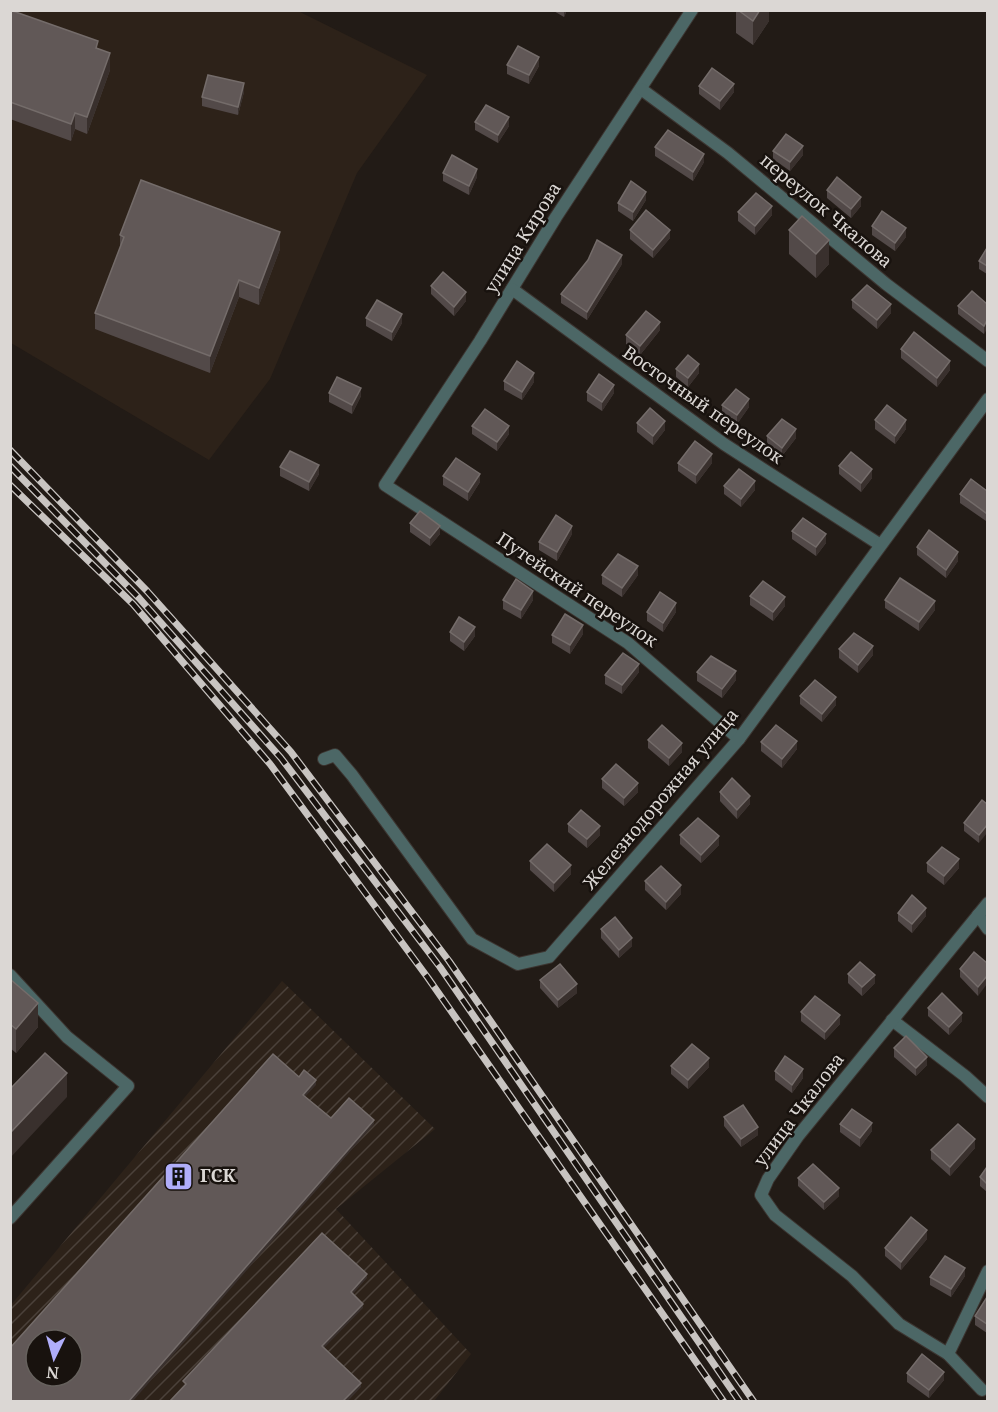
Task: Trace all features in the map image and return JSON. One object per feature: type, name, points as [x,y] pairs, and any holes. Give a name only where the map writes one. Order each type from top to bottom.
[{"type":"street","name":"улица Кирова","points":[[385,485],[692,10]]},
{"type":"street","name":"переулок Чкалова","points":[[641,89],[728,153],[894,290],[987,361]]},
{"type":"street","name":"Восточный переулок","points":[[512,289],[724,444],[879,544]]},
{"type":"street","name":"Железнодорожная улица","points":[[324,759],[335,755],[352,775],[472,939],[518,964],[549,957],[739,739],[879,544],[987,399]]},
{"type":"street","name":"Путейский переулок","points":[[385,485],[628,643],[739,739]]},
{"type":"street","name":"улица Чкалова","points":[[982,1389],[948,1354],[899,1324],[852,1276],[775,1215],[761,1195],[768,1179],[798,1136],[987,903]]},
{"type":"street","points":[[978,915],[987,929]]},
{"type":"street","points":[[10,975],[67,1037],[128,1086],[10,1218]]},
{"type":"street","points":[[892,1020],[965,1076],[987,1097]]},
{"type":"street","points":[[948,1354],[987,1270]]},
{"type":"shaded area","points":[[11,11],[298,11],[427,75],[357,173],[270,379],[209,460],[11,343]]},
{"type":"shaded area","points":[[282,981],[435,1129],[336,1209],[471,1354],[434,1401],[11,1402],[11,1305]]},
{"type":"building","points":[[10,10],[98,41],[96,48],[110,53],[87,117],[75,113],[71,124],[10,102]]},
{"type":"building","points":[[738,10],[760,10],[753,21]]},
{"type":"building","points":[[518,46],[539,57],[529,75],[507,65]]},
{"type":"building","points":[[712,68],[734,84],[720,101],[699,86]]},
{"type":"building","points":[[208,75],[244,83],[238,107],[202,97]]},
{"type":"building","points":[[486,105],[509,117],[498,135],[475,122]]},
{"type":"building","points":[[668,130],[704,154],[693,172],[655,147]]},
{"type":"building","points":[[786,134],[803,146],[790,162],[773,151]]},
{"type":"building","points":[[452,155],[477,169],[469,186],[443,173]]},
{"type":"building","points":[[837,177],[861,197],[851,209],[827,190]]},
{"type":"building","points":[[141,180],[280,232],[259,288],[239,280],[210,356],[95,313],[124,237],[120,235]]},
{"type":"building","points":[[631,181],[646,192],[633,212],[618,203]]},
{"type":"building","points":[[756,193],[772,206],[755,226],[738,212]]},
{"type":"building","points":[[646,210],[670,230],[653,250],[630,230]]},
{"type":"building","points":[[882,211],[906,228],[895,243],[872,226]]},
{"type":"building","points":[[802,216],[829,240],[816,254],[789,230]]},
{"type":"building","points":[[597,240],[622,255],[587,312],[561,294],[588,260]]},
{"type":"building","points":[[987,248],[987,266],[979,261]]},
{"type":"building","points":[[443,272],[466,292],[454,307],[431,286]]},
{"type":"building","points":[[867,285],[891,304],[877,320],[852,300]]},
{"type":"building","points":[[972,291],[987,304],[987,320],[984,326],[958,306]]},
{"type":"building","points":[[377,300],[402,314],[392,332],[366,318]]},
{"type":"building","points":[[646,311],[660,322],[640,346],[626,335]]},
{"type":"building","points":[[914,332],[950,361],[937,378],[901,349]]},
{"type":"building","points":[[688,355],[699,364],[688,378],[676,369]]},
{"type":"building","points":[[517,361],[534,373],[522,392],[504,381]]},
{"type":"building","points":[[599,374],[614,385],[602,402],[587,392]]},
{"type":"building","points":[[337,377],[361,388],[352,405],[329,393]]},
{"type":"building","points":[[736,389],[749,399],[737,415],[722,405]]},
{"type":"building","points":[[887,405],[906,420],[895,436],[875,420]]},
{"type":"building","points":[[650,408],[665,421],[653,436],[637,423]]},
{"type":"building","points":[[485,409],[509,426],[497,442],[472,426]]},
{"type":"building","points":[[782,419],[796,429],[782,448],[767,436]]},
{"type":"building","points":[[695,441],[712,454],[696,475],[678,463]]},
{"type":"building","points":[[290,451],[319,465],[309,482],[280,467]]},
{"type":"building","points":[[851,452],[872,469],[861,483],[839,466]]},
{"type":"building","points":[[456,458],[480,474],[468,492],[443,476]]},
{"type":"building","points":[[739,469],[755,481],[741,499],[724,486]]},
{"type":"building","points":[[971,479],[987,491],[986,513],[960,494]]},
{"type":"building","points":[[420,511],[440,526],[430,538],[410,523]]},
{"type":"building","points":[[556,515],[572,526],[557,552],[539,542]]},
{"type":"building","points":[[803,518],[826,534],[816,547],[792,531]]},
{"type":"building","points":[[929,530],[958,552],[946,570],[917,547]]},
{"type":"building","points":[[618,554],[638,566],[622,588],[602,575]]},
{"type":"building","points":[[900,578],[935,601],[919,622],[885,600]]},
{"type":"building","points":[[516,579],[533,591],[521,610],[503,600]]},
{"type":"building","points":[[763,581],[785,597],[773,612],[750,596]]},
{"type":"building","points":[[660,592],[676,603],[663,623],[647,612]]},
{"type":"building","points":[[565,614],[583,625],[570,645],[552,635]]},
{"type":"building","points":[[459,617],[475,627],[464,642],[450,632]]},
{"type":"building","points":[[854,633],[873,646],[858,665],[839,649]]},
{"type":"building","points":[[623,653],[639,664],[622,685],[605,675]]},
{"type":"building","points":[[711,656],[736,671],[722,689],[697,672]]},
{"type":"building","points":[[815,680],[836,697],[822,714],[800,696]]},
{"type":"building","points":[[662,725],[682,743],[669,758],[648,740]]},
{"type":"building","points":[[776,725],[797,741],[782,759],[761,742]]},
{"type":"building","points":[[616,764],[638,783],[624,798],[602,779]]},
{"type":"building","points":[[732,778],[750,796],[737,810],[720,792]]},
{"type":"building","points":[[982,800],[987,804],[987,825],[979,835],[964,823]]},
{"type":"building","points":[[581,810],[600,826],[587,839],[568,824]]},
{"type":"building","points":[[698,818],[719,836],[701,855],[680,835]]},
{"type":"building","points":[[547,844],[571,865],[554,883],[530,861]]},
{"type":"building","points":[[942,847],[959,859],[944,876],[927,863]]},
{"type":"building","points":[[661,866],[681,885],[666,902],[645,881]]},
{"type":"building","points":[[912,895],[926,908],[912,924],[898,913]]},
{"type":"building","points":[[615,917],[632,938],[619,950],[601,929]]},
{"type":"building","points":[[974,952],[987,963],[987,976],[978,987],[960,969]]},
{"type":"building","points":[[860,962],[875,975],[862,987],[848,974]]},
{"type":"building","points":[[560,964],[577,984],[558,1000],[540,980]]},
{"type":"building","points":[[10,979],[38,1003],[16,1029],[10,1024]]},
{"type":"building","points":[[942,993],[962,1013],[949,1027],[928,1008]]},
{"type":"building","points":[[815,996],[840,1015],[825,1032],[801,1012]]},
{"type":"building","points":[[906,1036],[927,1057],[916,1068],[894,1048]]},
{"type":"building","points":[[692,1044],[709,1058],[688,1080],[671,1066]]},
{"type":"building","points":[[45,1053],[67,1073],[10,1133],[10,1089]]},
{"type":"building","points":[[273,1054],[299,1077],[304,1070],[316,1080],[303,1095],[331,1118],[349,1098],[374,1120],[129,1401],[10,1401],[10,1348],[24,1332],[24,1388],[84,1388],[84,1328],[28,1328]]},
{"type":"building","points":[[785,1056],[803,1069],[792,1085],[775,1071]]},
{"type":"building","points":[[743,1105],[758,1127],[741,1139],[724,1117]]},
{"type":"building","points":[[852,1109],[872,1123],[860,1138],[840,1124]]},
{"type":"building","points":[[958,1124],[975,1139],[950,1167],[931,1150]]},
{"type":"building","points":[[813,1164],[839,1188],[824,1202],[798,1178]]},
{"type":"building","points":[[987,1167],[987,1184],[980,1177]]},
{"type":"building","points":[[911,1217],[927,1230],[901,1262],[885,1248]]},
{"type":"building","points":[[322,1233],[367,1274],[351,1292],[363,1304],[322,1346],[361,1383],[343,1401],[170,1401],[186,1384],[183,1381]]},
{"type":"building","points":[[945,1256],[965,1268],[951,1289],[930,1277]]},
{"type":"building","points":[[987,1297],[987,1324],[975,1316]]},
{"type":"building","points":[[922,1354],[944,1372],[929,1390],[907,1373]]},
{"type":"railway","points":[[10,450],[147,591],[291,752],[449,961],[754,1402]]},
{"type":"railway","points":[[10,466],[139,598],[281,758],[440,967],[740,1402]]},
{"type":"railway","points":[[10,485],[133,604],[270,764],[428,978],[724,1402]]},
{"type":"place","name":"ГСК","points":[[179,1176]]}]
